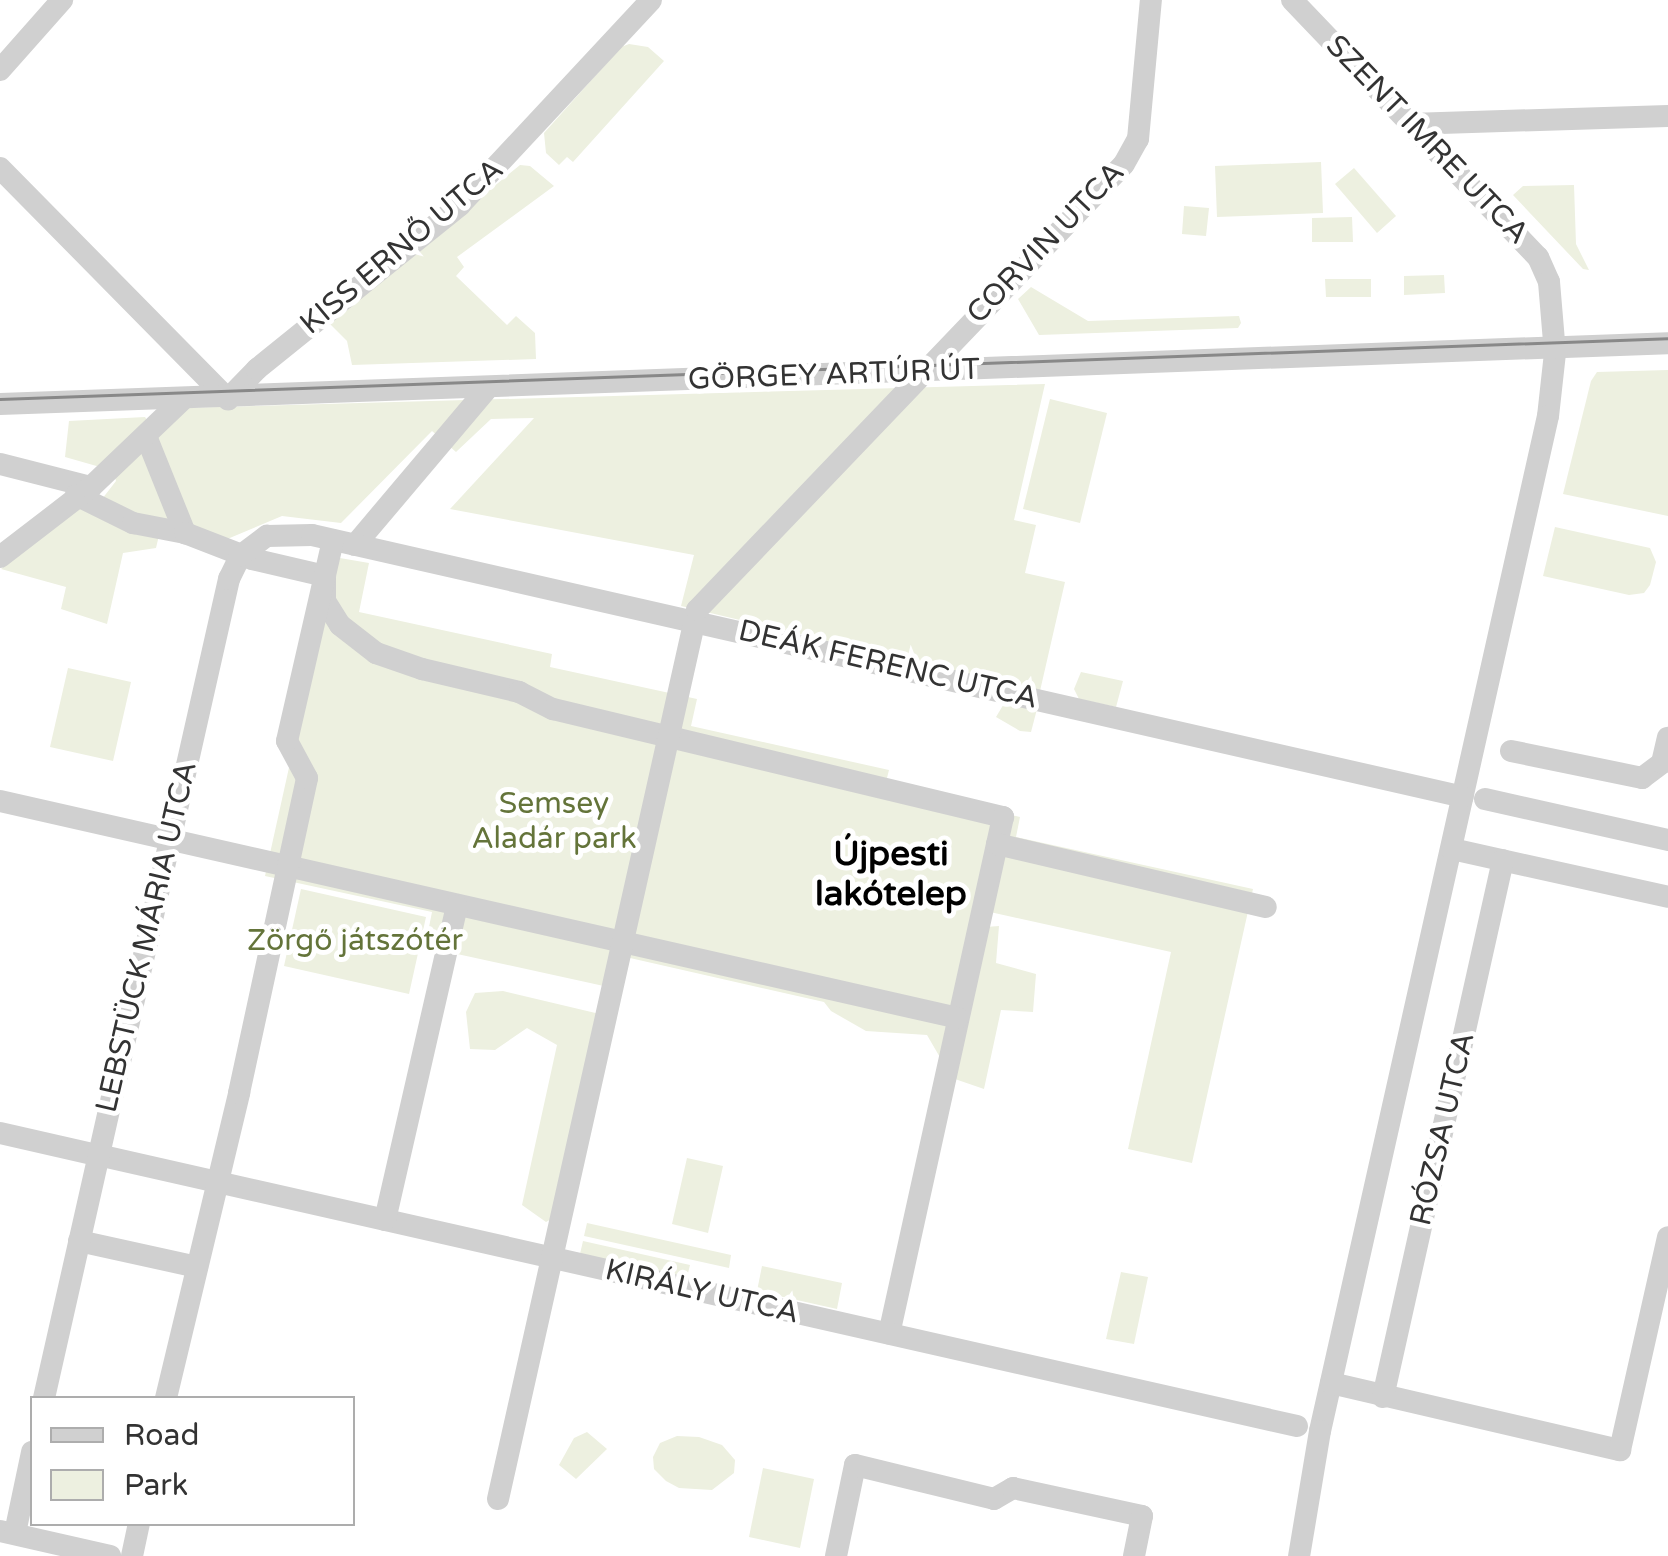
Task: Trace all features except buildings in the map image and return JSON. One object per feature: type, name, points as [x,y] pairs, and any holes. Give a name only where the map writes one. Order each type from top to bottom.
[{"type":"street","points":[[0,70],[62,0]]},
{"type":"street","name":"KISS ERNŐ UTCA","points":[[228,398],[257,368],[460,206],[652,0]]},
{"type":"street","name":"CORVIN UTCA","points":[[694,622],[697,610],[1135,147],[1151,0]]},
{"type":"street","name":"SZENT IMRE UTCA","points":[[1292,0],[1538,256],[1549,282],[1554,347]]},
{"type":"street","points":[[1410,124],[1668,116]]},
{"type":"street","points":[[0,168],[228,398]]},
{"type":"street","name":"GÖRGEY ARTÚR ÚT","points":[[0,404],[1668,344]]},
{"type":"street","name":"RÓZSA UTCA","points":[[1299,1556],[1331,1382],[1452,848],[1474,798],[1548,416],[1554,347]]},
{"type":"street","points":[[166,1396],[307,778],[287,741],[334,540],[487,388]]},
{"type":"street","points":[[0,557],[83,491],[182,400]]},
{"type":"street","points":[[146,436],[185,532]]},
{"type":"street","points":[[0,464],[83,491],[133,523],[185,532],[240,556],[325,576]]},
{"type":"street","points":[[240,556],[252,544],[277,532],[334,540]]},
{"type":"street","name":"DEÁK FERENC UTCA","points":[[334,540],[1668,840]]},
{"type":"street","name":"LEBSTÜCK MÁRIA UTCA","points":[[44,1396],[168,841],[229,579],[240,556]]},
{"type":"street","points":[[325,576],[325,601],[352,637],[376,652],[422,669],[519,692],[553,709],[1003,817],[890,1334]]},
{"type":"street","points":[[498,1499],[694,622]]},
{"type":"street","points":[[1511,752],[1642,778],[1662,763],[1668,738]]},
{"type":"street","points":[[1,806],[958,1018]]},
{"type":"street","points":[[997,844],[1266,907]]},
{"type":"street","points":[[1452,848],[1668,897]]},
{"type":"street","name":"RÓZSA UTCA","points":[[1383,1397],[1503,860]]},
{"type":"street","points":[[385,1220],[457,906]]},
{"type":"street","name":"KIRÁLY UTCA","points":[[0,1133],[1298,1426]]},
{"type":"street","points":[[1331,1382],[1620,1450],[1668,1237]]},
{"type":"street","points":[[79,1241],[197,1267]]},
{"type":"street","points":[[30,1458],[7,1532],[110,1556]]},
{"type":"street","points":[[836,1556],[855,1465],[994,1499],[1013,1488],[1142,1516],[1134,1556]]},
{"type":"street","points":[[132,1556],[139,1526]]},
{"type":"green space","points":[[621,47],[648,47],[664,61],[573,162],[567,157],[559,165],[546,153],[544,133]]},
{"type":"green space","points":[[1321,162],[1323,213],[1217,217],[1215,166]]},
{"type":"green space","points":[[520,165],[530,166],[554,186],[457,257],[464,267],[456,276],[507,325],[516,316],[535,333],[536,359],[352,365],[347,341],[328,322]]},
{"type":"green space","points":[[1354,168],[1396,216],[1377,233],[1335,184]]},
{"type":"green space","points":[[1574,185],[1576,244],[1589,270],[1583,269],[1513,195],[1523,186]]},
{"type":"green space","points":[[1184,206],[1209,208],[1206,236],[1182,234]]},
{"type":"green space","points":[[1352,217],[1353,242],[1312,242],[1312,218]]},
{"type":"green space","points":[[1444,275],[1445,293],[1404,295],[1404,276]]},
{"type":"green space","points":[[1325,279],[1371,279],[1371,297],[1326,297]]},
{"type":"green space","points":[[1031,287],[1088,321],[1239,316],[1241,323],[1238,328],[1039,335],[1018,299]]},
{"type":"green space","points":[[1668,370],[1668,516],[1563,494],[1591,381],[1597,372]]},
{"type":"green space","points":[[1045,384],[1014,520],[1036,525],[1025,573],[1065,582],[1040,691],[681,606],[694,555],[450,509],[534,418],[491,419],[456,452],[432,431],[341,523],[282,516],[225,540],[161,527],[156,548],[123,553],[107,624],[61,609],[66,587],[1,569],[74,509],[102,499],[116,481],[114,474],[181,408]]},
{"type":"green space","points":[[1050,399],[1107,413],[1080,523],[1023,509]]},
{"type":"green space","points":[[145,417],[149,423],[100,467],[65,457],[69,421]]},
{"type":"green space","points":[[1555,527],[1650,548],[1656,562],[1650,585],[1644,593],[1629,595],[1543,576]]},
{"type":"green space","name":"Semsey Aladár park","points":[[334,557],[369,563],[359,612],[552,654],[550,667],[697,699],[691,726],[889,770],[885,786],[1020,817],[1016,837],[1253,889],[1192,1163],[1128,1149],[1171,952],[990,912],[986,927],[999,926],[996,963],[1036,974],[1033,1012],[1001,1010],[984,1089],[952,1078],[927,1035],[866,1031],[831,1011],[824,1002],[630,958],[622,990],[425,947],[432,912],[265,876],[315,650],[333,591]]},
{"type":"green space","points":[[68,668],[131,682],[113,761],[50,747]]},
{"type":"green space","points":[[1081,672],[1123,681],[1116,707],[1079,699],[1074,689]]},
{"type":"green space","points":[[1005,702],[1037,709],[1031,732],[1020,731],[996,717]]},
{"type":"green space","name":"Zörgő játszótér","points":[[301,889],[426,917],[409,994],[284,966]]},
{"type":"green space","points":[[503,991],[604,1015],[562,1213],[546,1222],[522,1205],[557,1045],[527,1028],[495,1050],[470,1049],[466,1012],[475,993]]},
{"type":"green space","points":[[687,1158],[723,1166],[708,1233],[672,1224]]},
{"type":"green space","points":[[587,1223],[731,1255],[729,1268],[584,1236]]},
{"type":"green space","points":[[583,1241],[690,1265],[687,1277],[580,1254]]},
{"type":"green space","points":[[762,1266],[842,1283],[837,1309],[757,1291]]},
{"type":"green space","points":[[1121,1272],[1148,1277],[1134,1344],[1106,1339]]},
{"type":"green space","points":[[587,1432],[607,1449],[576,1479],[559,1465],[574,1438]]},
{"type":"green space","points":[[677,1436],[699,1437],[722,1445],[735,1460],[734,1473],[712,1490],[679,1488],[666,1481],[654,1469],[653,1457],[660,1443]]},
{"type":"green space","points":[[763,1468],[814,1479],[800,1548],[749,1537]]},
{"type":"tram line","points":[[0,399],[1668,338]]},
{"type":"district","name":"Újpesti lakótelep","points":[[891,874]]}]
